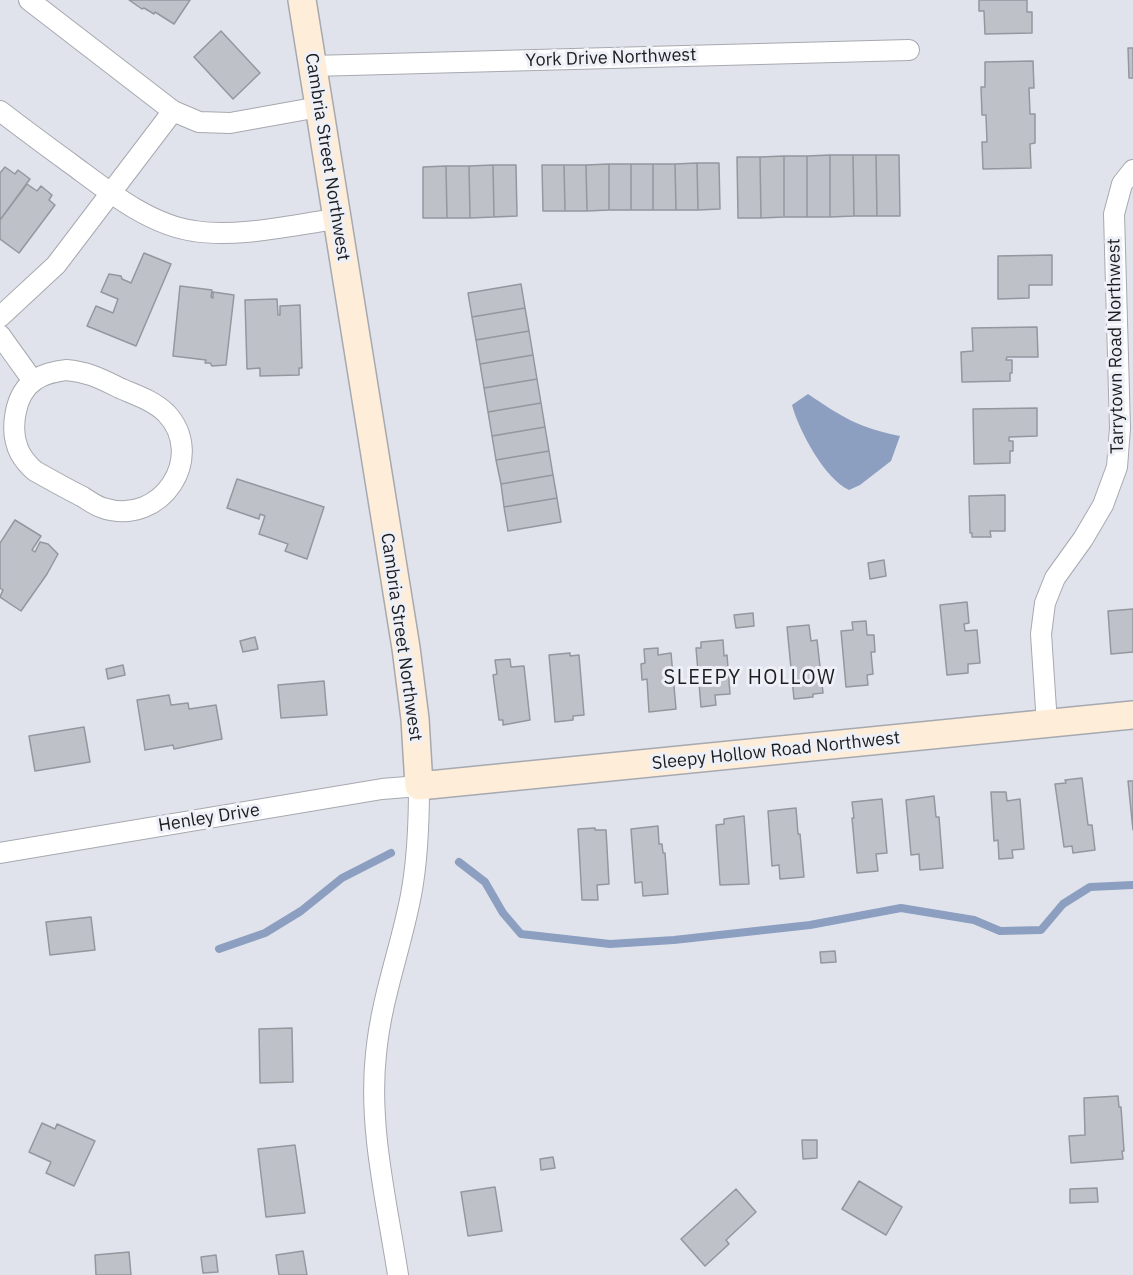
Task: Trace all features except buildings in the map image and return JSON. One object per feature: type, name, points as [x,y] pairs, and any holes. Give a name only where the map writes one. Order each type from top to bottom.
[{"type":"street","points":[[29,0],[173,111],[200,122],[230,123],[319,107]]},
{"type":"street","name":"Cambria Street Northwest","points":[[302,0],[406,648],[415,719],[419,786],[418,843],[411,896],[380,1020],[375,1057],[376,1129],[398,1275]]},
{"type":"street","name":"York Drive Northwest","points":[[312,66],[909,50]]},
{"type":"street","points":[[0,111],[110,193],[158,220],[193,231],[221,233],[336,219]]},
{"type":"street","points":[[0,318],[56,265],[173,111]]},
{"type":"street","name":"Tarrytown Road Northwest","points":[[1047,724],[1041,634],[1045,603],[1055,578],[1083,539],[1103,505],[1117,467],[1120,428],[1114,214],[1122,184],[1133,170]]},
{"type":"street","points":[[0,335],[33,381]]},
{"type":"street","points":[[66,370],[86,371],[154,404],[166,413],[180,442],[180,460],[169,491],[155,502],[140,509],[122,511],[103,508],[35,471],[19,452],[14,423],[23,392],[33,381],[48,373],[66,370]]},
{"type":"street","name":"Sleepy Hollow Road Northwest","points":[[419,786],[1133,715]]},
{"type":"street","name":"Henley Drive","points":[[0,853],[382,789],[419,786]]},
{"type":"water","points":[[808,394],[851,421],[900,436],[891,461],[860,485],[849,490],[840,484],[814,453],[795,416],[792,405]]},
{"type":"waterway","points":[[219,949],[265,933],[301,911],[342,878],[391,853]]},
{"type":"waterway","points":[[459,862],[485,882],[503,913],[521,934],[610,944],[674,940],[810,925],[901,908],[974,920],[1000,931],[1041,930],[1063,904],[1090,887],[1133,885]]},
{"type":"district","name":"SLEEPY HOLLOW","points":[[750,678]]}]
